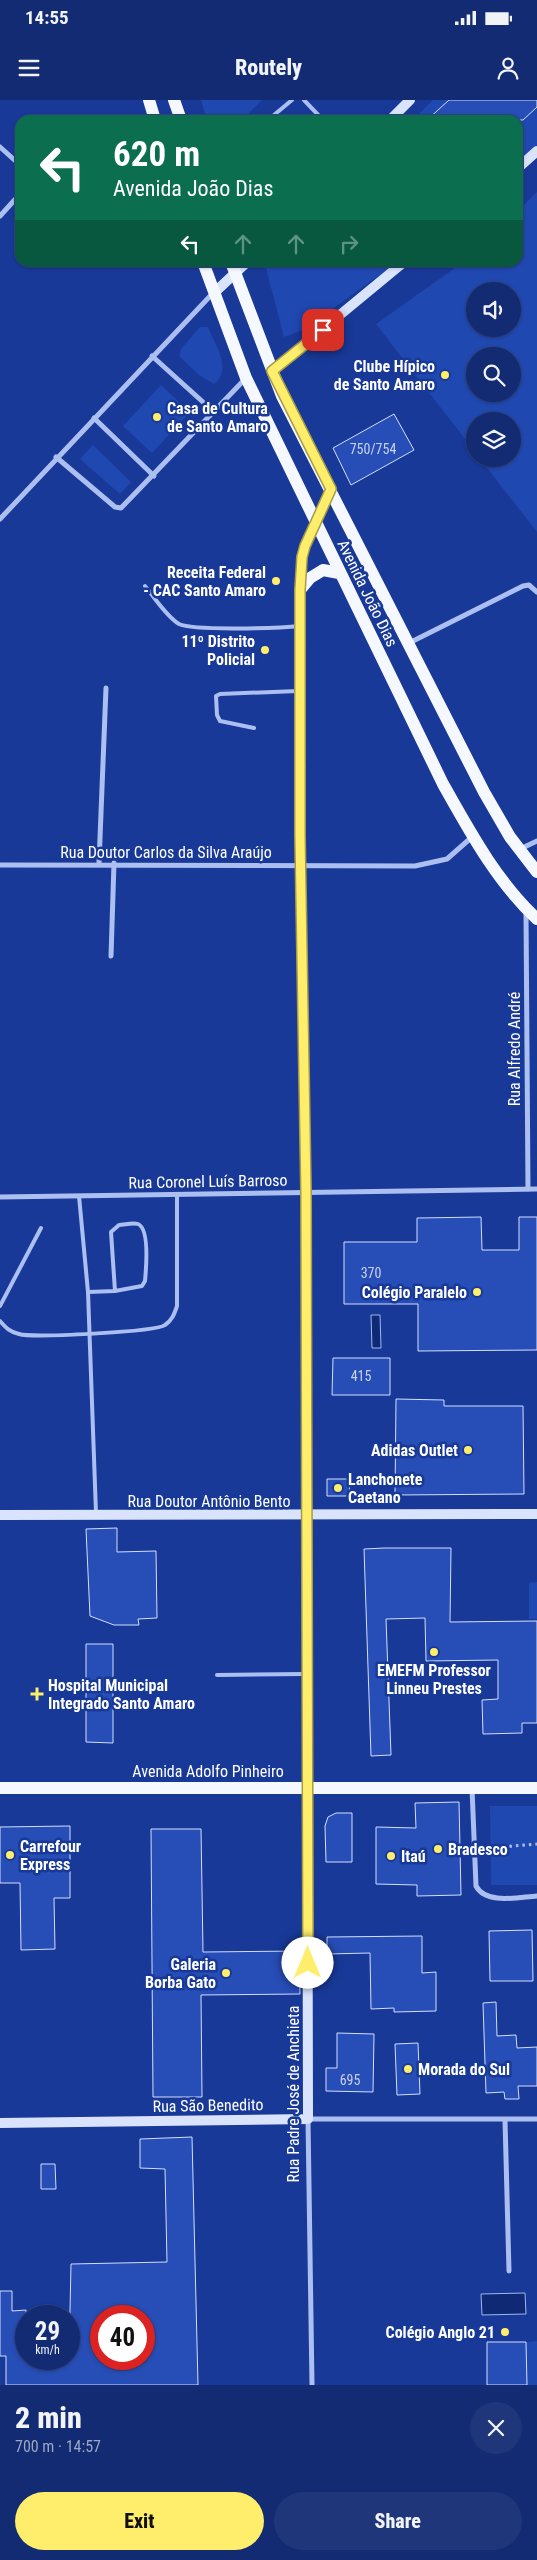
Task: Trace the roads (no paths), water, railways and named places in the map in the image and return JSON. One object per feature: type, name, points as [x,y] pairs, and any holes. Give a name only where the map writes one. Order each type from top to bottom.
[{"type":"main road","points":[[149,100],[154,115]]},
{"type":"main road","points":[[174,100],[178,115]]},
{"type":"main road","name":"Avenida João Dias","points":[[205,267],[246,378],[443,784],[473,837],[507,887],[537,919]]},
{"type":"main road","name":"Avenida João Dias","points":[[233,268],[272,371],[408,643],[484,792],[519,849],[537,872]]},
{"type":"main road","points":[[300,590],[310,578],[323,570],[340,573]]},
{"type":"main road","name":"Avenida Adolfo Pinheiro","points":[[0,1788],[537,1788]]},
{"type":"street","points":[[395,115],[410,100]]},
{"type":"street","points":[[0,147],[15,160]]},
{"type":"street","points":[[523,164],[537,151]]},
{"type":"street","points":[[0,216],[15,200]]},
{"type":"street","points":[[272,371],[398,267]]},
{"type":"street","points":[[0,519],[56,457],[214,292],[233,268]]},
{"type":"street","points":[[152,356],[214,412]]},
{"type":"street","points":[[56,457],[118,508],[124,506],[246,378]]},
{"type":"street","points":[[94,418],[154,476]]},
{"type":"street","name":"Rua Padre José de Anchieta","points":[[312,2385],[308,2119],[308,1787],[305,1516],[306,1192],[301,866],[300,590],[302,557],[331,489]]},
{"type":"street","points":[[408,643],[523,586],[529,585],[537,592]]},
{"type":"street","points":[[99,863],[106,688]]},
{"type":"street","name":"Rua Doutor Carlos da Silva Araújo","points":[[0,865],[114,863],[377,867],[439,862],[456,854],[473,837]]},
{"type":"street","points":[[519,849],[537,841]]},
{"type":"street","points":[[112,956],[114,863]]},
{"type":"street","name":"Rua Alfredo André","points":[[526,909],[528,1189]]},
{"type":"street","name":"Rua Coronel Luís Barroso","points":[[0,1197],[537,1189]]},
{"type":"street","name":"Rua Doutor Antônio Bento","points":[[0,1515],[305,1516],[537,1514]]},
{"type":"street","points":[[472,1788],[476,1886],[480,1892],[490,1898],[537,1896]]},
{"type":"street","name":"Rua São Benedito","points":[[0,2123],[308,2119],[537,2119]]},
{"type":"street","points":[[505,2120],[509,2271]]},
{"type":"lane","points":[[274,115],[292,100]]},
{"type":"lane","points":[[304,100],[318,115]]},
{"type":"lane","points":[[145,586],[169,615],[186,626],[283,628],[300,626]]},
{"type":"lane","points":[[254,728],[220,721],[216,714],[216,696],[220,694],[300,691]]},
{"type":"lane","points":[[0,1321],[7,1329],[20,1335],[89,1334],[163,1327],[174,1317],[177,1306],[177,1194]]},
{"type":"lane","points":[[79,1196],[88,1292],[96,1516]]},
{"type":"lane","points":[[88,1292],[115,1291],[135,1289],[142,1286],[145,1281],[146,1236],[143,1228],[138,1224],[119,1225],[111,1232],[115,1291]]},
{"type":"lane","points":[[0,1306],[40,1228]]},
{"type":"lane","points":[[217,1675],[307,1674]]},
{"type":"place","name":"Clube Hípico de Santo Amaro","points":[[445,375]]},
{"type":"place","name":"Casa de Cultura de Santo Amaro","points":[[157,417]]},
{"type":"place","name":"Receita Federal - CAC Santo Amaro","points":[[276,581]]},
{"type":"place","name":"11º Distrito Policial","points":[[265,650]]},
{"type":"place","name":"Colégio Paralelo","points":[[477,1292]]},
{"type":"place","name":"Adidas Outlet","points":[[468,1450]]},
{"type":"place","name":"Lanchonete Caetano","points":[[338,1488]]},
{"type":"place","name":"EMEFM Professor Linneu Prestes","points":[[434,1652]]},
{"type":"place","name":"Hospital Municipal Integrado Santo Amaro","points":[[37,1694]]},
{"type":"place","name":"Bradesco","points":[[438,1849]]},
{"type":"place","name":"Carrefour Express","points":[[10,1855]]},
{"type":"place","name":"Itaú","points":[[391,1856]]},
{"type":"place","name":"Galeria Borba Gato","points":[[226,1973]]},
{"type":"place","name":"Morada do Sul","points":[[408,2069]]},
{"type":"place","name":"Colégio Anglo 21","points":[[505,2332]]}]
